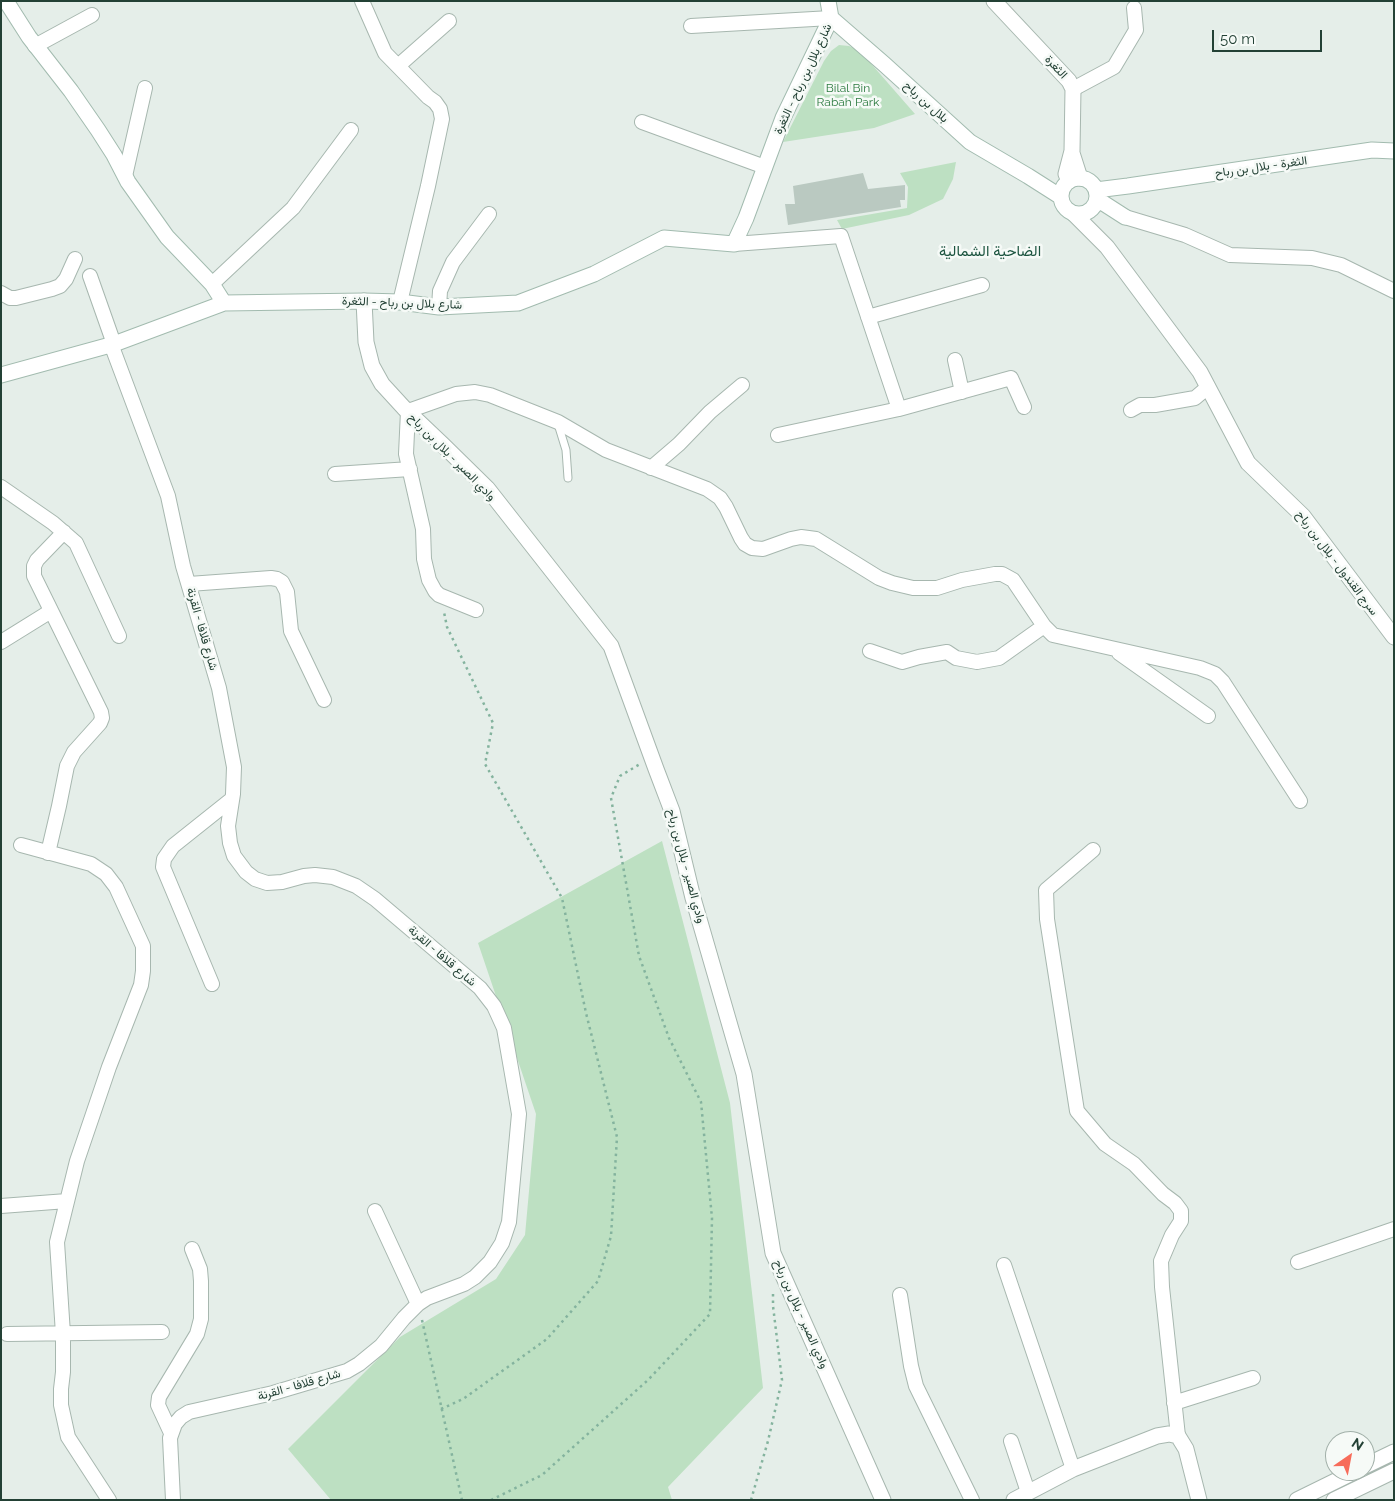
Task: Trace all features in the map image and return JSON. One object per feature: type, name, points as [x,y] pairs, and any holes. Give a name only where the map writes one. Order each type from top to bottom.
[{"type":"street","points":[[6,1],[35,46],[71,91],[98,130],[125,176],[167,237],[212,284],[224,303]]},
{"type":"street","points":[[362,1],[385,53],[428,98],[438,105],[442,119],[400,302]]},
{"type":"street","points":[[691,26],[831,18],[828,1]]},
{"type":"street","name":"الثغرة","points":[[994,1],[1069,81],[1073,89],[1072,151],[1068,186]]},
{"type":"street","points":[[1073,89],[1114,67],[1136,30],[1134,8]]},
{"type":"street","points":[[35,46],[92,15]]},
{"type":"street","name":"شارع بلال بن رباح - الثغرة","points":[[1,376],[112,344],[224,303],[364,301],[400,302],[439,307],[518,303],[594,274],[664,238],[734,244],[746,218],[782,118],[831,18]]},
{"type":"street","name":"بلال بن رباح","points":[[831,18],[970,142],[1028,176],[1068,186]]},
{"type":"street","points":[[398,66],[448,21]]},
{"type":"street","points":[[125,176],[145,88]]},
{"type":"street","points":[[642,122],[765,167]]},
{"type":"street","points":[[212,284],[292,208],[350,130]]},
{"type":"street","name":"الثغرة - بلال بن رباح","points":[[1091,203],[1128,186],[1372,150],[1394,150]]},
{"type":"street","points":[[1091,203],[1090,181],[1068,186],[1065,208],[1091,203],[1125,217],[1185,235],[1230,255],[1312,258],[1341,265],[1394,291]]},
{"type":"street","name":"سرج القندول - بلال بن رباح","points":[[1091,203],[1107,247],[1200,372],[1248,463],[1303,516],[1394,637]]},
{"type":"street","points":[[439,307],[440,291],[453,262],[489,214]]},
{"type":"street","points":[[734,244],[841,236],[899,409]]},
{"type":"street","points":[[1,293],[10,298],[16,298],[57,286],[66,279],[75,259]]},
{"type":"street","name":"شارع قلافا - القرنة","points":[[90,276],[112,344],[168,496],[183,566],[219,688],[235,781],[228,822],[230,843],[239,864],[253,878],[267,883],[274,884],[304,876],[325,876],[343,880],[356,886],[480,988],[488,996],[500,1017],[506,1037],[519,1114],[507,1233],[497,1253],[475,1277],[452,1289],[427,1298],[418,1304],[381,1346],[359,1364],[346,1371],[273,1394],[189,1412],[178,1420],[170,1433]]},
{"type":"street","points":[[868,317],[982,285]]},
{"type":"street","name":"وادي الصير - بلال بن رباح","points":[[364,301],[366,342],[372,366],[382,384],[486,488],[611,646],[672,811],[693,898],[744,1074],[774,1253],[883,1500]]},
{"type":"street","points":[[954,360],[962,392]]},
{"type":"street","points":[[778,435],[899,409],[1011,378],[1024,408]]},
{"type":"street","points":[[651,468],[679,444],[710,412],[742,385]]},
{"type":"street","points":[[1131,410],[1140,405],[1156,405],[1195,398],[1208,387]]},
{"type":"street","points":[[476,610],[441,596],[435,591],[426,570],[423,529],[406,454],[408,411],[456,394],[475,392],[490,395],[558,422],[606,450],[707,489],[714,493],[725,505],[743,541],[752,548],[763,549],[801,537],[816,539],[880,578],[913,588],[937,588],[962,580],[1002,574],[1010,577],[1016,583],[1044,626],[1053,635],[1200,668],[1215,674],[1223,682],[1300,801]]},
{"type":"street","points":[[335,474],[410,469]]},
{"type":"street","points":[[1,487],[64,532],[76,543],[119,636]]},
{"type":"street","points":[[48,853],[67,766],[74,752],[99,725],[102,718],[101,712],[35,578],[34,570],[40,558],[64,532]]},
{"type":"street","points":[[189,584],[271,578],[282,582],[287,592],[291,631],[324,700]]},
{"type":"street","points":[[1,642],[51,611]]},
{"type":"street","points":[[870,651],[902,662],[947,652],[956,658],[977,662],[999,658],[1044,626]]},
{"type":"street","points":[[1112,648],[1208,716]]},
{"type":"street","points":[[212,984],[163,867],[164,860],[173,846],[232,799]]},
{"type":"street","points":[[21,845],[91,864],[106,874],[116,887],[144,952],[141,985],[77,1161],[57,1242],[63,1334],[61,1405],[68,1437],[108,1500]]},
{"type":"street","points":[[1092,850],[1046,890],[1047,920],[1077,1111],[1105,1144],[1134,1164],[1181,1211],[1181,1221],[1172,1235],[1161,1261],[1162,1287],[1178,1436],[1186,1449],[1199,1500]]},
{"type":"street","points":[[1,1206],[68,1201]]},
{"type":"street","points":[[375,1211],[418,1304]]},
{"type":"street","points":[[1298,1262],[1394,1229]]},
{"type":"street","points":[[174,1500],[169,1443],[170,1433],[158,1405],[159,1397],[197,1334],[201,1319],[202,1281],[200,1269],[192,1249]]},
{"type":"street","points":[[1004,1265],[1073,1468]]},
{"type":"street","points":[[900,1295],[916,1386],[972,1500]]},
{"type":"street","points":[[7,1334],[162,1332]]},
{"type":"street","points":[[1174,1403],[1253,1378]]},
{"type":"street","points":[[1011,1441],[1022,1496],[1073,1468],[1157,1436],[1169,1434],[1178,1436]]},
{"type":"street","points":[[1375,1461],[1394,1452]]},
{"type":"street","points":[[1334,1500],[1394,1470]]},
{"type":"street","points":[[1297,1500],[1336,1481]]},
{"type":"lane","points":[[558,422],[566,450],[568,478]]},
{"type":"path","points":[[441,596],[447,627],[493,723],[485,764],[562,898],[586,1013],[617,1137],[611,1236],[598,1281],[547,1339],[463,1399],[441,1409]]},
{"type":"path","points":[[491,1500],[542,1475],[648,1380],[710,1314],[712,1218],[701,1102],[669,1038],[639,956],[611,798],[620,776],[651,757]]},
{"type":"path","points":[[751,1500],[768,1441],[782,1380],[773,1306],[773,1288]]},
{"type":"path","points":[[418,1304],[462,1500]]},
{"type":"green space","name":"Bilal Bin Rabah Park","points":[[839,45],[849,46],[860,51],[915,114],[874,128],[783,142],[824,61],[831,51]]},
{"type":"green space","points":[[956,162],[953,179],[943,199],[909,215],[842,229],[837,220],[907,208],[908,187],[900,173]]},
{"type":"green space","points":[[662,841],[730,1103],[763,1388],[668,1487],[672,1500],[331,1500],[288,1449],[400,1337],[496,1279],[525,1235],[536,1114],[478,943]]},
{"type":"building","points":[[863,173],[868,189],[905,185],[905,200],[900,200],[901,207],[788,225],[785,204],[795,204],[793,186]]},
{"type":"district","name":"الضاحية الشمالية","points":[[990,251]]}]
